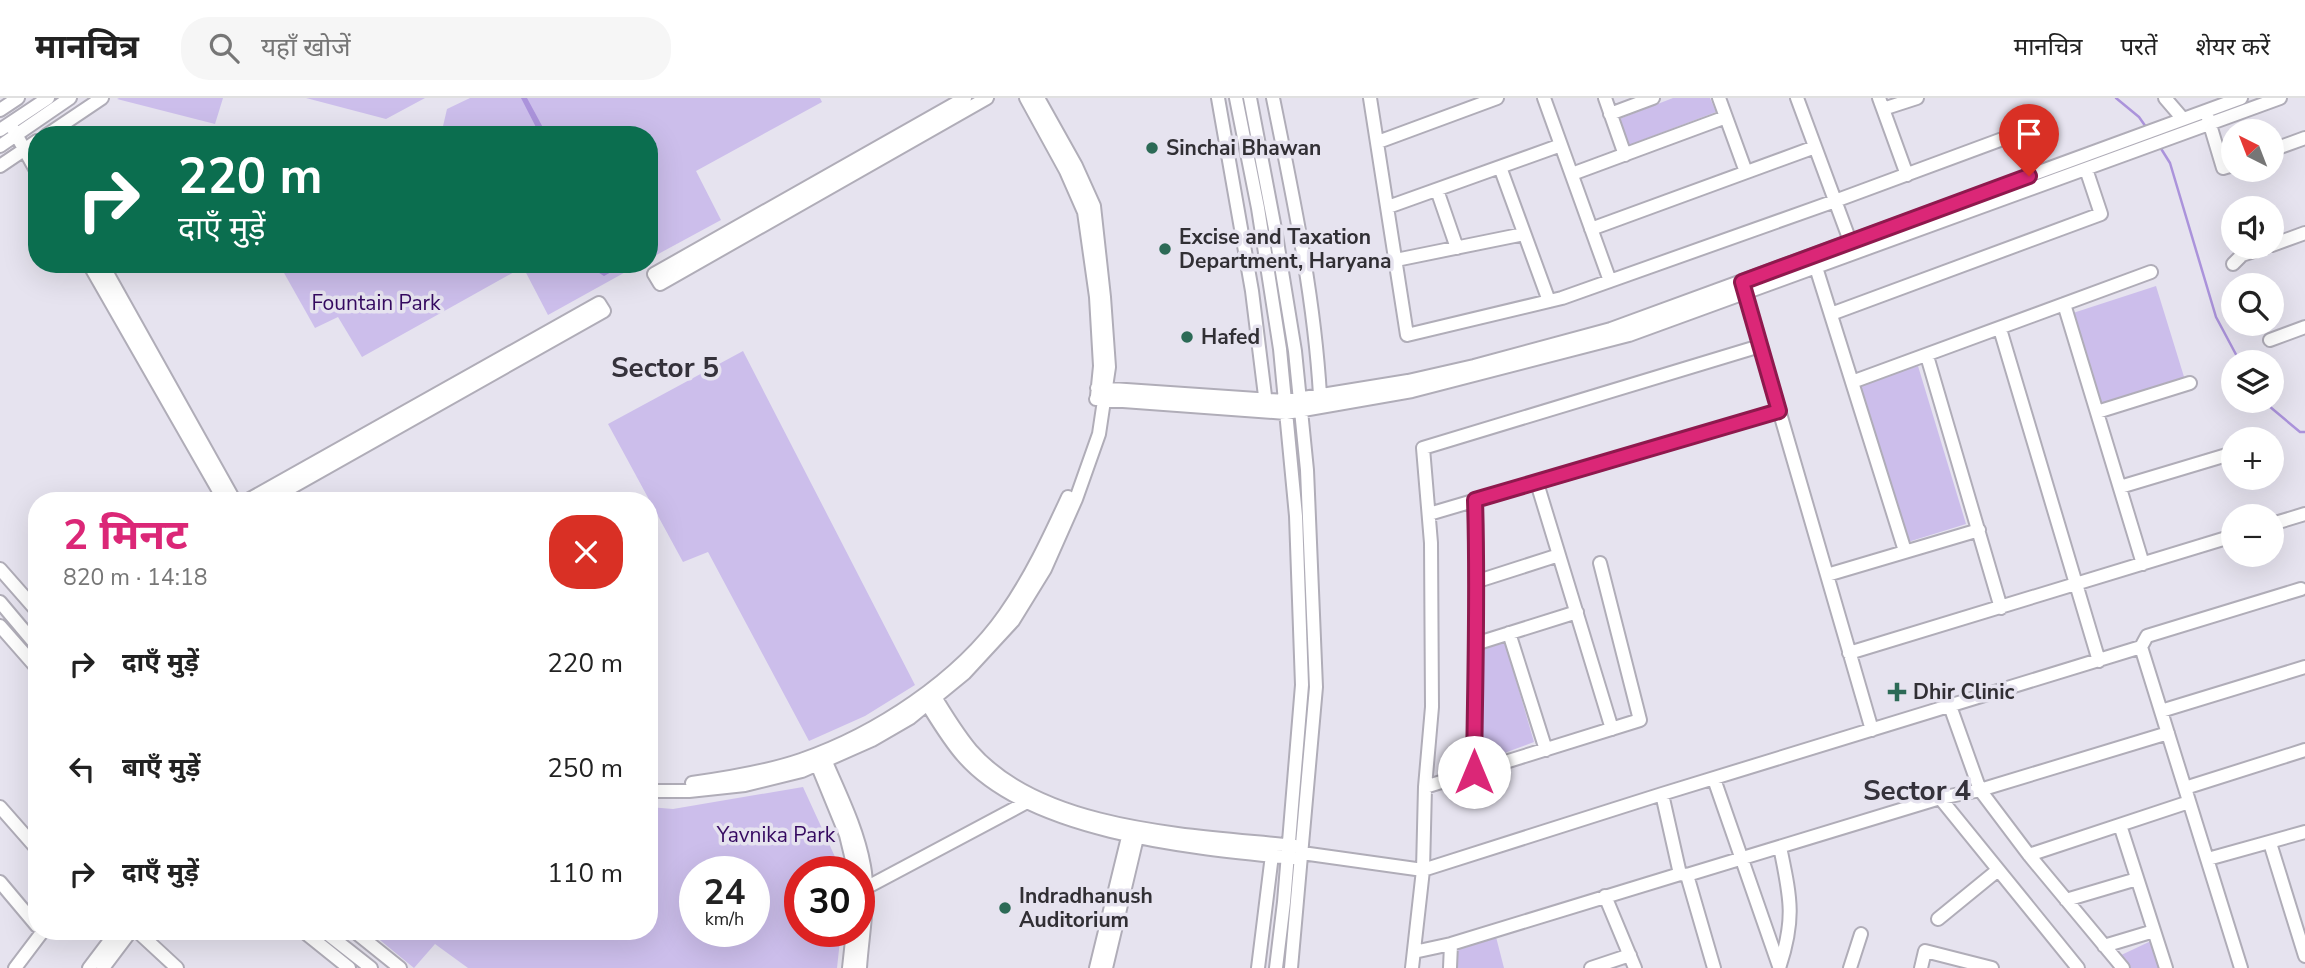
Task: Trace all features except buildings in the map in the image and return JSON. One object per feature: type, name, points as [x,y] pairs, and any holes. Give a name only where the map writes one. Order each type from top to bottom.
[{"type":"street","points":[[0,110],[18,98]]},
{"type":"street","points":[[0,146],[14,127],[48,98]]},
{"type":"street","points":[[14,127],[70,98]]},
{"type":"street","points":[[60,126],[102,98]]},
{"type":"street","points":[[658,272],[965,98]]},
{"type":"street","points":[[656,273],[660,284],[986,98]]},
{"type":"street","points":[[1026,98],[1066,170],[1084,212],[1095,255]]},
{"type":"street","points":[[658,783],[691,783],[740,776],[819,758],[872,740],[910,718],[1004,616],[1037,566],[1068,496],[1101,394],[1094,206],[1076,166],[1038,98]]},
{"type":"street","points":[[1218,98],[1240,216],[1266,405]]},
{"type":"street","points":[[1236,98],[1258,208],[1280,349],[1296,516],[1302,685],[1276,968]]},
{"type":"street","points":[[1250,98],[1295,351],[1307,470],[1316,687],[1291,968]]},
{"type":"street","points":[[1273,98],[1307,270],[1317,340],[1320,395]]},
{"type":"street","points":[[1370,98],[1407,335],[1549,301],[1835,201],[2035,127],[2044,128]]},
{"type":"street","points":[[1378,142],[1478,101],[1497,98]]},
{"type":"street","points":[[1544,98],[1610,281]]},
{"type":"street","points":[[1605,98],[1625,155]]},
{"type":"street","points":[[1610,114],[1653,98]]},
{"type":"street","points":[[1719,98],[1746,173]]},
{"type":"street","points":[[1797,98],[1852,248]]},
{"type":"street","points":[[1906,175],[1882,104],[1917,98]]},
{"type":"street","points":[[2165,98],[2180,125]]},
{"type":"street","points":[[2208,117],[2241,98]]},
{"type":"street","points":[[1101,394],[1286,407],[1412,391],[1629,335],[1743,288],[2133,145],[2180,125],[2280,98]]},
{"type":"street","points":[[1572,174],[1726,117]]},
{"type":"street","points":[[2208,117],[2221,161]]},
{"type":"street","points":[[14,127],[28,141]]},
{"type":"street","points":[[2284,146],[2305,138]]},
{"type":"street","points":[[1388,207],[1561,145]]},
{"type":"street","points":[[1852,248],[2086,169],[2133,145]]},
{"type":"street","points":[[1591,229],[1815,147]]},
{"type":"street","points":[[0,166],[28,149]]},
{"type":"street","points":[[1500,167],[1549,301]]},
{"type":"street","points":[[1831,313],[2101,214],[2086,169]]},
{"type":"street","points":[[1437,190],[1457,248]]},
{"type":"street","points":[[2284,241],[2305,233]]},
{"type":"street","points":[[1396,260],[1524,234]]},
{"type":"street","points":[[2233,264],[2238,259]]},
{"type":"street","points":[[1814,262],[1905,551]]},
{"type":"street","points":[[1852,382],[2151,272]]},
{"type":"street","points":[[94,273],[219,492]]},
{"type":"street","points":[[107,273],[230,492]]},
{"type":"street","points":[[1301,404],[1320,395],[1408,381],[1586,336],[1743,288]]},
{"type":"street","points":[[1743,288],[1872,730]]},
{"type":"street","points":[[2064,304],[2143,564]]},
{"type":"street","points":[[282,492],[591,313]]},
{"type":"street","points":[[263,492],[568,326]]},
{"type":"street","points":[[2270,340],[2305,327]]},
{"type":"street","points":[[2000,328],[2099,661]]},
{"type":"street","points":[[1412,968],[1423,870],[1425,787],[1432,707],[1429,514],[1423,447],[1760,346]]},
{"type":"street","points":[[1927,356],[2001,608]]},
{"type":"street","points":[[2097,412],[2190,383]]},
{"type":"street","points":[[1429,514],[1779,411]]},
{"type":"street","points":[[2120,487],[2221,457]]},
{"type":"street","points":[[1537,483],[1612,730]]},
{"type":"street","points":[[1474,772],[1478,581],[1475,500]]},
{"type":"street","points":[[2284,520],[2305,514]]},
{"type":"street","points":[[1827,575],[1979,530]]},
{"type":"street","points":[[1849,653],[2221,540]]},
{"type":"street","points":[[1478,581],[1559,555]]},
{"type":"street","points":[[1425,787],[1640,720],[1600,563]]},
{"type":"street","points":[[0,569],[28,601]]},
{"type":"street","points":[[1134,831],[1423,870],[2099,661],[2141,647],[2147,636],[2301,589]]},
{"type":"street","points":[[0,602],[28,636]]},
{"type":"street","points":[[1475,644],[1577,612]]},
{"type":"street","points":[[13,618],[28,618]]},
{"type":"street","points":[[0,627],[28,658]]},
{"type":"street","points":[[1509,633],[1546,750]]},
{"type":"street","points":[[2141,647],[2241,968]]},
{"type":"street","points":[[2161,711],[2305,667]]},
{"type":"street","points":[[928,696],[971,750],[1032,800],[1134,831],[1272,855],[1288,851]]},
{"type":"street","points":[[1950,706],[1980,790],[2029,855],[2123,968]]},
{"type":"street","points":[[1414,952],[1451,944],[1605,896],[1741,859],[1940,798],[1980,790],[2168,733]]},
{"type":"street","points":[[2185,788],[2305,750]]},
{"type":"street","points":[[658,791],[689,791],[745,785],[802,771],[819,758]]},
{"type":"street","points":[[819,758],[851,856]]},
{"type":"street","points":[[819,758],[855,832],[861,856]]},
{"type":"street","points":[[1714,779],[1779,967]]},
{"type":"street","points":[[1662,794],[1683,875],[1714,968]]},
{"type":"street","points":[[1940,798],[2078,968]]},
{"type":"street","points":[[875,882],[1032,800]]},
{"type":"street","points":[[2029,855],[2189,802]]},
{"type":"street","points":[[0,807],[28,839]]},
{"type":"street","points":[[2120,825],[2166,968]]},
{"type":"street","points":[[1096,968],[1134,831]]},
{"type":"street","points":[[1106,968],[1134,831]]},
{"type":"street","points":[[2208,859],[2305,832]]},
{"type":"street","points":[[2270,843],[2305,956]]},
{"type":"street","points":[[1779,967],[1789,936],[1791,899],[1780,847]]},
{"type":"street","points":[[1258,968],[1272,855]]},
{"type":"street","points":[[1938,919],[1998,870]]},
{"type":"street","points":[[2066,900],[2137,879]]},
{"type":"street","points":[[2,890],[28,917]]},
{"type":"street","points":[[1591,968],[1633,961],[1605,896]]},
{"type":"street","points":[[2104,946],[2154,931]]},
{"type":"street","points":[[1850,968],[1861,934]]},
{"type":"street","points":[[16,968],[34,940]]},
{"type":"street","points":[[89,968],[108,940]]},
{"type":"street","points":[[103,968],[124,940]]},
{"type":"street","points":[[147,940],[177,968]]},
{"type":"street","points":[[314,940],[349,968]]},
{"type":"street","points":[[335,940],[371,968]]},
{"type":"street","points":[[365,940],[400,968]]},
{"type":"street","points":[[1450,968],[1451,944]]},
{"type":"street","points":[[849,968],[851,947]]},
{"type":"street","points":[[860,968],[861,947]]},
{"type":"street","points":[[1921,968],[1925,951],[1958,963],[1992,968]]},
{"type":"green space","points":[[223,98],[215,124],[117,99]]},
{"type":"green space","points":[[306,98],[425,98],[386,119]]},
{"type":"green space","points":[[470,98],[820,98],[822,102],[696,171],[721,220],[658,254],[658,126],[443,126],[447,109]]},
{"type":"green space","points":[[1673,98],[1710,98],[1716,112],[1629,145],[1619,119]]},
{"type":"green space","name":"Fountain Park","points":[[284,273],[512,273],[362,357],[338,317],[315,328]]},
{"type":"green space","name":"Fountain Park","points":[[526,273],[624,273],[548,315]]},
{"type":"green space","points":[[2156,286],[2185,380],[2102,406],[2073,313]]},
{"type":"green space","points":[[743,351],[915,685],[865,716],[809,741],[708,552],[683,562],[658,516],[658,492],[645,492],[608,424]]},
{"type":"green space","points":[[1918,366],[1966,524],[1908,542],[1859,384]]},
{"type":"green space","points":[[1505,642],[1534,742],[1480,762],[1481,650]]},
{"type":"green space","name":"Yavnika Park","points":[[803,787],[835,856],[784,856],[784,947],[839,947],[837,968],[468,968],[435,944],[414,968],[380,940],[658,940],[658,808],[673,809]]},
{"type":"green space","points":[[1495,933],[1504,968],[1456,968],[1459,944]]},
{"type":"green space","points":[[2151,941],[2160,968],[2126,968],[2117,957]]},
{"type":"shaded area","points":[[521,98],[527,98],[542,126],[535,126]]},
{"type":"waterway","points":[[2116,98],[2139,117],[2146,127]]},
{"type":"waterway","points":[[2160,147],[2170,163],[2216,317],[2234,350]]},
{"type":"waterway","points":[[2277,413],[2300,432],[2305,432]]},
{"type":"place","name":"Sinchai Bhawan","points":[[1152,148]]},
{"type":"place","name":"Excise and Taxation Department, Haryana","points":[[1165,249]]},
{"type":"place","name":"Hafed","points":[[1187,337]]},
{"type":"place","name":"Dhir Clinic","points":[[1897,692]]},
{"type":"place","name":"Indradhanush Auditorium","points":[[1005,908]]},
{"type":"district","name":"Sector 5","points":[[665,367]]},
{"type":"district","name":"Sector 4","points":[[1917,790]]},
{"type":"route","points":[[1474,772],[1478,581],[1475,500],[1779,411],[1742,282],[2029,176]]}]
